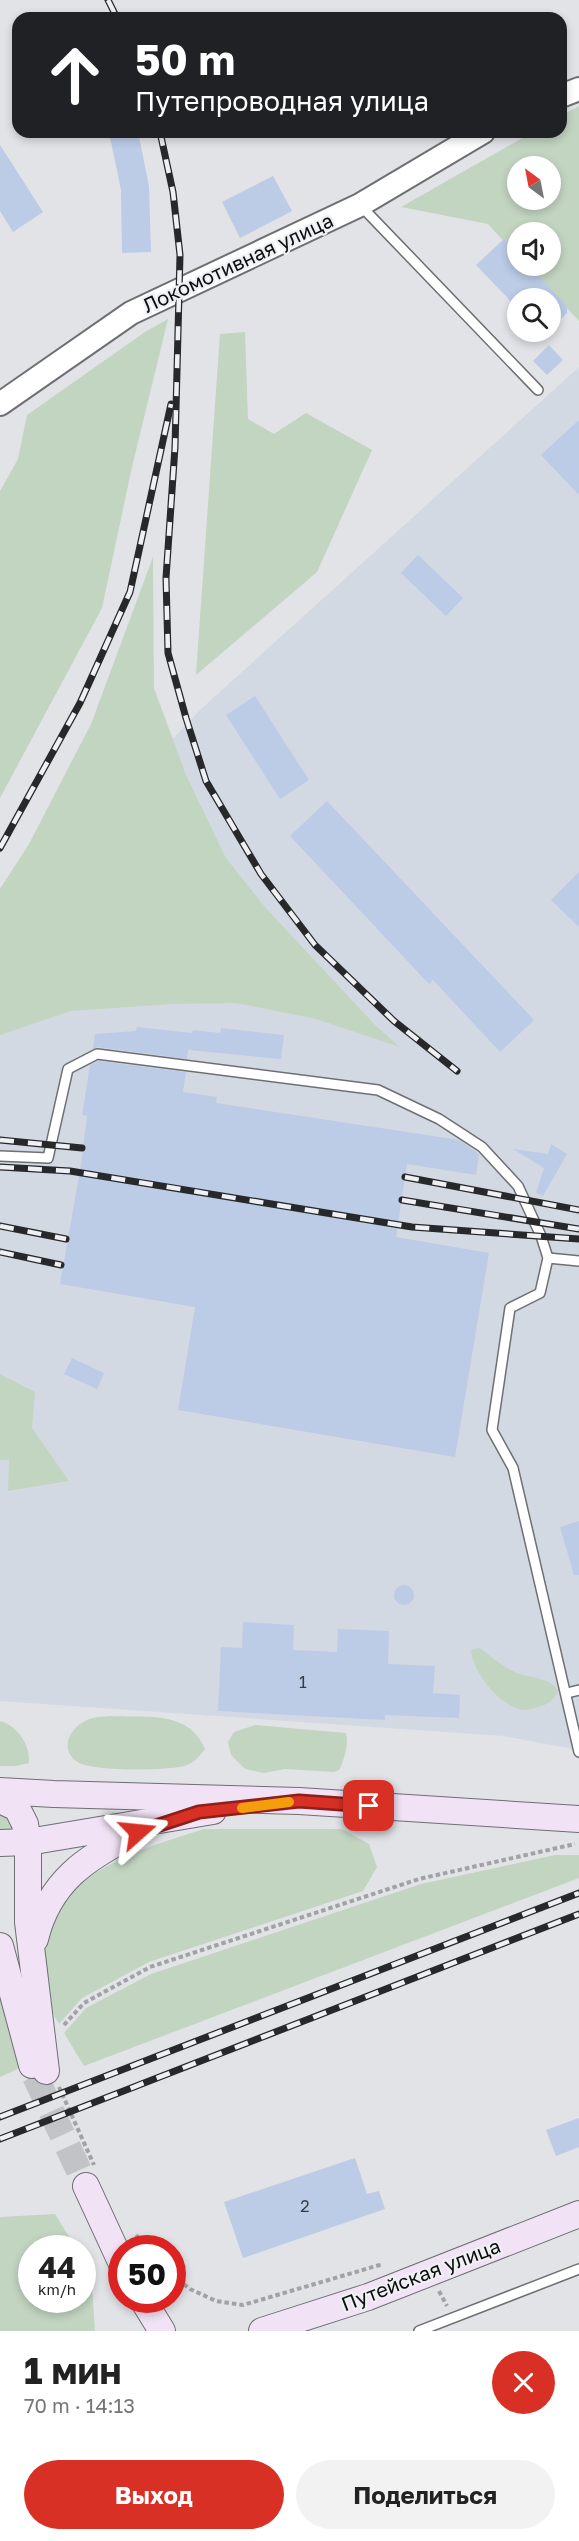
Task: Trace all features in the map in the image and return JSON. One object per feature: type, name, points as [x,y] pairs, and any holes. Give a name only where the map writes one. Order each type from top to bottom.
[{"type":"main road","points":[[1,1798],[54,1794],[299,1801],[579,1819]]},
{"type":"main road","points":[[1,1798],[16,1808],[25,1824],[28,1842],[28,1922],[45,2075]]},
{"type":"main road","points":[[0,1843],[28,1842],[199,1812],[299,1801]]},
{"type":"main road","points":[[31,1954],[40,1917],[65,1878],[99,1851],[138,1832],[199,1812]]},
{"type":"main road","points":[[0,1946],[45,2075]]},
{"type":"main road","points":[[92,2178],[121,2235]]},
{"type":"main road","points":[[92,2178],[112,2235]]},
{"type":"main road","name":"Путейская улица","points":[[271,2330],[368,2297],[579,2214]]},
{"type":"main road","points":[[152,2313],[164,2331]]},
{"type":"main road","points":[[157,2313],[164,2331]]},
{"type":"street","name":"Локомотивная улица","points":[[0,404],[131,313],[360,205],[473,138]]},
{"type":"lane","points":[[360,205],[538,390]]},
{"type":"lane","points":[[0,1156],[48,1158],[68,1069],[97,1054],[378,1090],[439,1119],[482,1147],[518,1186],[548,1258],[540,1293],[510,1308],[492,1430],[513,1467],[579,1752]]},
{"type":"lane","points":[[548,1258],[579,1261]]},
{"type":"lane","points":[[567,1693],[579,1690]]},
{"type":"lane","points":[[419,2331],[579,2269]]},
{"type":"path","points":[[62,2026],[84,2003],[150,1967],[419,1878],[579,1843]]},
{"type":"path","points":[[45,2075],[92,2178]]},
{"type":"shaded area","points":[[579,367],[579,1750],[503,1736],[0,1701],[0,887],[82,835],[201,709]]},
{"type":"green space","points":[[579,106],[579,321],[561,302],[561,288],[548,288],[536,276],[561,276],[561,222],[507,222],[507,245],[488,224],[401,207],[522,138],[567,138],[567,113]]},
{"type":"green space","points":[[168,319],[132,467],[102,608],[0,798],[0,491],[18,459],[27,415],[145,332]]},
{"type":"green space","points":[[245,332],[248,419],[274,434],[306,413],[372,450],[317,572],[196,675],[220,334]]},
{"type":"green space","points":[[153,557],[154,688],[186,775],[226,858],[264,906],[375,1025],[400,1047],[316,1019],[236,1003],[172,1004],[71,1011],[0,1035],[0,889],[29,844],[91,724]]},
{"type":"green space","points":[[0,1374],[35,1392],[32,1428],[69,1481],[8,1491],[9,1460],[0,1460]]},
{"type":"green space","points":[[480,1648],[515,1672],[554,1685],[558,1690],[555,1696],[545,1705],[526,1710],[506,1703],[489,1688],[477,1669],[471,1650]]},
{"type":"green space","points":[[111,1716],[152,1717],[178,1722],[198,1736],[205,1749],[191,1763],[175,1768],[111,1769],[84,1765],[76,1761],[68,1749],[70,1735],[74,1729],[86,1720]]},
{"type":"green space","points":[[0,1721],[12,1727],[22,1737],[29,1756],[29,1763],[0,1766]]},
{"type":"green space","points":[[255,1725],[346,1733],[346,1752],[343,1762],[339,1770],[334,1772],[285,1769],[264,1773],[245,1769],[231,1755],[228,1742],[234,1732]]},
{"type":"green space","points":[[0,1810],[14,1824],[11,1831],[0,1834]]},
{"type":"green space","points":[[204,1829],[342,1829],[369,1844],[377,1867],[363,1891],[149,1962],[82,1998],[59,2024],[46,1995],[43,1963],[48,1933],[59,1908],[77,1888],[98,1871],[150,1847]]},
{"type":"green space","points":[[555,1855],[579,1855],[579,1878],[84,2066],[64,2033],[86,2008],[151,1974],[421,1884]]},
{"type":"green space","points":[[0,1998],[22,2067],[0,2077]]},
{"type":"green space","points":[[55,2214],[68,2235],[18,2235],[18,2313],[94,2313],[95,2331],[0,2331],[0,2217]]},
{"type":"building","points":[[110,138],[139,138],[149,186],[151,252],[122,253],[121,190]]},
{"type":"building","points":[[0,145],[43,212],[13,232],[0,211]]},
{"type":"building","points":[[273,176],[292,211],[240,238],[222,202]]},
{"type":"building","points":[[504,239],[507,242],[507,276],[538,276],[550,288],[507,288],[507,297],[476,265]]},
{"type":"building","points":[[561,300],[567,306],[567,313],[561,319]]},
{"type":"building","points":[[549,345],[563,360],[547,375],[533,361]]},
{"type":"building","points":[[579,420],[579,495],[541,455]]},
{"type":"building","points":[[418,555],[463,598],[446,616],[401,573]]},
{"type":"building","points":[[255,696],[309,780],[280,799],[226,715]]},
{"type":"building","points":[[327,801],[534,1020],[500,1052],[433,980],[429,984],[290,836]]},
{"type":"building","points":[[579,872],[579,927],[551,900]]},
{"type":"building","points":[[137,1027],[192,1033],[193,1030],[220,1033],[221,1028],[284,1035],[281,1059],[188,1050],[187,1059],[98,1047],[93,1049],[95,1034],[136,1031]]},
{"type":"building","points":[[98,1061],[186,1072],[183,1092],[217,1097],[216,1103],[459,1140],[479,1154],[476,1175],[407,1164],[396,1237],[489,1253],[455,1457],[178,1410],[195,1307],[60,1284],[81,1165],[87,1116],[82,1115],[90,1065]]},
{"type":"building","points":[[551,1144],[567,1154],[543,1196],[536,1193],[544,1168],[513,1149],[548,1154]]},
{"type":"building","points":[[72,1358],[104,1373],[97,1389],[64,1374]]},
{"type":"building","points":[[579,1521],[579,1575],[574,1575],[560,1527]]},
{"type":"building","points":[[404,1585],[411,1588],[414,1595],[411,1602],[404,1605],[397,1602],[394,1595],[397,1588]]},
{"type":"building","points":[[243,1622],[294,1625],[293,1650],[337,1652],[338,1629],[389,1631],[388,1664],[435,1666],[433,1693],[460,1695],[459,1718],[385,1715],[385,1720],[218,1711],[221,1647],[242,1648]]},
{"type":"building","points":[[579,2118],[579,2147],[556,2156],[546,2130]]},
{"type":"building","points":[[355,2158],[367,2194],[379,2191],[385,2209],[243,2258],[224,2202]]},
{"type":"tunnel","points":[[35,2076],[86,2186]]},
{"type":"railway","points":[[108,0],[114,12]]},
{"type":"railway","points":[[161,138],[173,192],[180,255],[175,447],[166,578],[168,653],[186,718],[206,781],[261,874],[315,945],[394,1021],[457,1071]]},
{"type":"railway","points":[[0,848],[80,703],[130,592],[171,404]]},
{"type":"railway","points":[[0,1140],[82,1148]]},
{"type":"railway","points":[[0,1167],[70,1171],[412,1227],[579,1239]]},
{"type":"railway","points":[[405,1177],[579,1210]]},
{"type":"railway","points":[[402,1200],[579,1229]]},
{"type":"railway","points":[[0,1226],[66,1239]]},
{"type":"railway","points":[[0,1252],[61,1265]]},
{"type":"railway","points":[[0,2117],[579,1893]]},
{"type":"railway","points":[[0,2139],[579,1914]]},
{"type":"slow traffic","points":[[242,1808],[289,1802]]},
{"type":"route","points":[[138,1832],[199,1812],[299,1801],[369,1806]]}]
